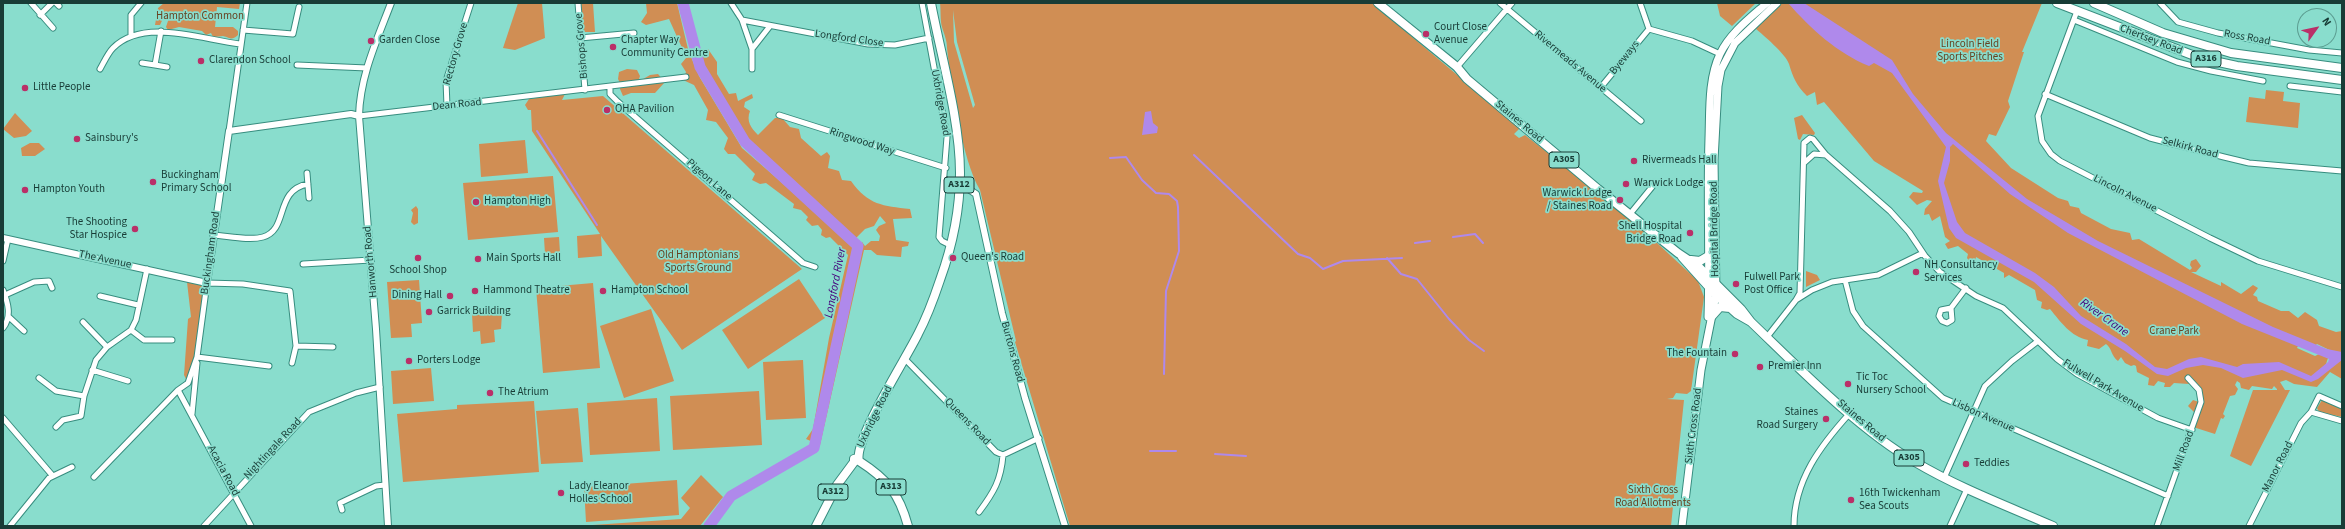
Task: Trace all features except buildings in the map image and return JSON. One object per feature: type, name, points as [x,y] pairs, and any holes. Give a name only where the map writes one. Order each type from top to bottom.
[{"type":"main road","name":"Uxbridge Road","points":[[816,526],[837,485],[857,460],[857,453],[870,425],[918,333],[940,280],[950,245],[959,187],[959,156],[931,3]]},
{"type":"main road","name":"Staines Road","points":[[1378,3],[1457,67],[1467,79],[1680,255],[1713,286],[1741,309],[1751,322],[1850,413],[1908,458],[1967,489],[2053,526]]},
{"type":"main road","name":"Hospital Bridge Road","points":[[1710,278],[1711,206],[1718,86],[1723,56],[1749,24],[1768,5],[1776,3]]},
{"type":"main road","name":"Chertsey Road","points":[[2057,3],[2200,58],[2237,66],[2342,80]]},
{"type":"main road","name":"Chertsey Road","points":[[2094,3],[2163,32],[2231,53],[2342,68]]},
{"type":"main road","name":"Hospital Bridge Road","points":[[1711,206],[1713,286]]},
{"type":"main road","name":"Staines Road","points":[[1680,255],[1690,260],[1710,278],[1716,295],[1730,308],[1751,322]]},
{"type":"main road","points":[[1690,260],[1700,261],[1710,255]]},
{"type":"main road","name":"Sixth Cross Road","points":[[1682,526],[1694,415],[1709,327],[1713,286]]},
{"type":"main road","name":"Sixth Cross Road","points":[[1709,327],[1716,295]]},
{"type":"main road","points":[[1712,316],[1720,307],[1730,308]]},
{"type":"main road","name":"A313","points":[[857,460],[878,473],[889,484],[897,496],[908,526]]},
{"type":"street","points":[[31,3],[53,28]]},
{"type":"street","points":[[40,15],[52,3]]},
{"type":"street","points":[[131,36],[131,15],[141,3]]},
{"type":"street","name":"Buckingham Road","points":[[188,384],[197,357],[213,235],[247,3]]},
{"type":"street","name":"Hanworth Road","points":[[388,526],[380,387],[359,116],[361,91],[367,68],[391,3]]},
{"type":"street","name":"Rectory Grove","points":[[447,106],[446,81],[471,3]]},
{"type":"street","name":"Bishops Grove","points":[[578,3],[585,90]]},
{"type":"street","points":[[731,3],[742,20],[752,49],[752,69]]},
{"type":"street","name":"Uxbridge Road","points":[[922,3],[946,127],[946,168],[939,237],[942,241],[950,245]]},
{"type":"street","name":"Rivermeads Avenue","points":[[1500,3],[1641,121]]},
{"type":"street","points":[[1457,67],[1512,3]]},
{"type":"street","points":[[1640,3],[1649,29],[1692,41],[1723,56]]},
{"type":"street","name":"Ross Road","points":[[2160,3],[2178,22],[2218,33],[2309,50],[2342,53]]},
{"type":"street","points":[[243,30],[293,34],[299,7]]},
{"type":"street","name":"Lincoln Avenue","points":[[2077,11],[2038,116],[2038,129],[2042,141],[2051,154],[2060,161],[2258,261],[2342,287]]},
{"type":"street","name":"Longford Close","points":[[742,20],[868,44],[895,45],[928,38]]},
{"type":"street","name":"Chertsey Road","points":[[2074,20],[2177,62],[2211,71],[2263,81]]},
{"type":"street","points":[[752,49],[770,26]]},
{"type":"street","name":"Byeways","points":[[1601,87],[1649,29]]},
{"type":"street","points":[[155,65],[162,31]]},
{"type":"street","points":[[100,69],[113,48],[131,36],[162,31],[215,42],[240,44]]},
{"type":"street","points":[[580,38],[634,33]]},
{"type":"street","points":[[142,63],[167,67]]},
{"type":"street","points":[[297,66],[367,68]]},
{"type":"street","name":"Dean Road","points":[[229,131],[351,114],[359,116],[686,77]]},
{"type":"street","points":[[2290,86],[2342,92]]},
{"type":"street","name":"Pigeon Lane","points":[[610,87],[610,94],[618,102],[803,263],[815,267]]},
{"type":"street","name":"Selkirk Road","points":[[2045,94],[2150,138],[2224,158],[2249,163],[2342,171]]},
{"type":"street","name":"Ringwood Way","points":[[779,115],[946,168]]},
{"type":"street","name":"Fulwell Park Avenue","points":[[1796,300],[1800,293],[1804,143],[1810,138],[1813,139],[1826,155],[1890,211],[1909,232],[1923,253],[1940,272],[1976,296],[2003,308],[2038,341],[2077,374],[2158,418],[2192,430]]},
{"type":"street","points":[[1804,163],[1814,154],[1826,155]]},
{"type":"street","points":[[307,173],[309,198]]},
{"type":"street","points":[[213,235],[259,238],[269,234],[277,225],[289,194],[297,188],[308,184]]},
{"type":"street","name":"Burtons Road","points":[[959,187],[967,188],[976,194],[1002,313],[1025,398],[1039,438],[1065,526]]},
{"type":"street","points":[[1630,214],[1652,188]]},
{"type":"street","points":[[3,261],[6,239]]},
{"type":"street","name":"The Avenue","points":[[6,239],[147,269],[207,284]]},
{"type":"street","points":[[1767,337],[1796,300],[1823,286],[1845,280],[1878,275],[1923,253]]},
{"type":"street","points":[[303,264],[371,260]]},
{"type":"street","points":[[56,427],[63,420],[81,416],[84,396],[92,370],[107,347],[131,330],[147,269]]},
{"type":"street","name":"Lisbon Avenue","points":[[1845,280],[1853,311],[1863,326],[1932,390],[1943,398],[2168,496]]},
{"type":"street","points":[[24,331],[9,317],[4,293],[36,282],[49,281],[52,288]]},
{"type":"street","points":[[207,284],[243,284],[290,291],[296,346],[292,363]]},
{"type":"street","points":[[1951,308],[1966,288]]},
{"type":"street","points":[[100,296],[138,305]]},
{"type":"street","points":[[3,328],[9,317]]},
{"type":"street","points":[[83,322],[107,347]]},
{"type":"street","points":[[131,330],[144,340],[172,340]]},
{"type":"street","points":[[1944,478],[1985,386],[1991,379],[2038,341]]},
{"type":"street","points":[[296,346],[333,346]]},
{"type":"street","points":[[197,357],[269,366]]},
{"type":"street","name":"Acacia Road","points":[[193,417],[191,407],[196,383],[197,357]]},
{"type":"street","name":"Queens Road","points":[[904,360],[913,367],[996,452],[1003,455]]},
{"type":"street","points":[[92,370],[128,381]]},
{"type":"street","points":[[39,378],[56,391],[84,396]]},
{"type":"street","name":"Mill Road","points":[[2157,526],[2192,430],[2201,396],[2188,378]]},
{"type":"street","points":[[94,477],[178,390],[188,384],[196,383]]},
{"type":"street","name":"Nightingale Road","points":[[204,526],[309,412],[356,393],[380,387]]},
{"type":"street","name":"Acacia Road","points":[[178,390],[252,526]]},
{"type":"street","name":"Manor Road","points":[[2249,526],[2301,423],[2311,412],[2319,396],[2342,406]]},
{"type":"street","points":[[2311,412],[2342,421]]},
{"type":"street","points":[[1794,526],[1800,486],[1813,460],[1827,439],[1850,413]]},
{"type":"street","points":[[3,418],[52,475]]},
{"type":"street","points":[[979,512],[994,492],[1002,470],[1003,455],[1039,438]]},
{"type":"street","points":[[10,526],[38,490],[52,475],[72,467]]},
{"type":"street","points":[[342,510],[340,503],[376,486],[385,485]]},
{"type":"street","points":[[1950,526],[1967,489]]},
{"type":"green space","name":"Hampton Common","points":[[164,3],[240,3],[239,9],[217,7],[215,27],[233,27],[238,31],[238,35],[234,38],[223,36],[213,37],[211,33],[206,35],[202,31],[179,27],[168,30],[166,27],[171,12],[166,12],[160,25],[155,25],[158,8]]},
{"type":"green space","points":[[518,3],[542,3],[545,38],[515,50],[503,48]]},
{"type":"green space","points":[[581,3],[593,3],[595,32],[583,32]]},
{"type":"green space","points":[[646,3],[677,3],[688,49],[683,50],[669,19],[646,25],[641,22],[647,13]]},
{"type":"green space","name":"Sixth Cross Road Allotments","points":[[940,3],[1372,3],[1520,128],[1514,134],[1519,138],[1525,135],[1603,196],[1605,203],[1615,206],[1629,217],[1698,281],[1704,297],[1691,391],[1687,394],[1676,393],[1673,398],[1667,399],[1684,400],[1671,526],[1070,526],[1015,342],[980,190],[968,160],[958,121],[946,42],[941,24]],"holes":[[[953,10],[957,42],[975,105],[973,108],[954,42]]]},
{"type":"green space","points":[[1717,3],[1756,3],[1732,26],[1720,16]]},
{"type":"green space","points":[[1782,3],[2042,3],[2022,52],[2024,52],[2008,101],[2010,107],[1996,136],[1989,134],[1986,141],[2011,168],[2058,198],[2068,201],[2070,206],[2079,208],[2081,213],[2111,229],[2130,233],[2132,240],[2139,239],[2190,270],[2192,268],[2190,265],[2191,261],[2196,259],[2201,266],[2196,272],[2191,272],[2221,286],[2221,282],[2241,294],[2253,285],[2258,288],[2253,295],[2257,297],[2258,301],[2281,311],[2289,311],[2298,318],[2305,312],[2317,320],[2319,326],[2336,332],[2342,331],[2342,356],[2317,344],[2310,350],[2298,346],[2297,348],[2315,356],[2319,354],[2328,358],[2325,367],[2342,358],[2342,379],[2330,372],[2317,387],[2294,384],[2286,380],[2280,382],[2285,390],[2290,390],[2251,466],[2230,456],[2253,390],[2277,389],[2274,386],[2272,389],[2252,386],[2249,390],[2241,388],[2240,383],[2237,381],[2235,385],[2238,389],[2235,395],[2230,396],[2223,414],[2225,416],[2223,419],[2221,418],[2215,434],[2193,427],[2195,413],[2188,406],[2193,400],[2199,402],[2201,397],[2191,382],[2189,384],[2174,383],[2170,387],[2164,387],[2165,383],[2158,381],[2154,386],[2148,385],[2149,378],[2137,372],[2136,366],[2131,366],[2125,363],[2121,357],[2118,361],[2106,344],[2099,349],[2087,346],[2088,340],[2076,336],[2071,332],[2050,309],[2047,310],[2041,308],[2042,302],[2037,300],[2035,290],[2009,275],[2004,278],[2004,273],[1976,257],[1975,262],[1970,262],[1967,258],[1968,254],[1958,246],[1948,249],[1945,244],[1950,241],[1945,237],[1940,216],[1932,221],[1929,214],[1924,215],[1925,209],[1932,201],[1927,200],[1917,205],[1909,197],[1913,192],[1922,193],[1923,191],[1874,161],[1824,102],[1817,105],[1815,92],[1807,96],[1795,81],[1784,55],[1755,28]]},
{"type":"green space","points":[[708,49],[717,62],[717,74],[729,94],[736,93],[738,101],[752,94],[753,98],[745,102],[744,107],[750,111],[750,124],[758,135],[775,118],[782,118],[790,127],[799,129],[801,138],[821,156],[827,152],[830,156],[828,168],[839,171],[842,180],[851,181],[857,189],[870,200],[892,207],[910,209],[912,218],[893,219],[896,240],[909,242],[908,246],[902,247],[901,257],[877,255],[871,250],[864,250],[820,445],[806,439],[813,429],[829,338],[848,255],[830,237],[826,238],[821,235],[822,230],[818,225],[812,226],[806,220],[808,217],[801,210],[793,208],[794,204],[766,183],[760,184],[752,180],[755,174],[735,154],[728,154],[724,149],[728,138],[716,122],[706,120],[708,110],[694,85],[683,80],[686,72],[681,64],[686,58],[691,57],[699,76],[742,148],[856,247],[855,256],[858,257],[862,242],[865,246],[871,241],[879,241],[880,236],[876,230],[879,226],[886,223],[880,216],[874,226],[865,229],[855,239],[748,142],[705,72],[699,52]]},
{"type":"green space","points":[[627,69],[637,70],[640,76],[638,82],[650,75],[658,74],[665,82],[655,93],[631,93],[623,96],[618,79],[619,72]]},
{"type":"green space","points":[[2266,90],[2284,92],[2283,101],[2300,103],[2298,128],[2246,122],[2249,97],[2265,99]]},
{"type":"green space","name":"Old Hamptonians Sports Ground","points":[[565,94],[562,100],[603,96],[802,269],[682,350],[601,236],[602,256],[578,258],[577,236],[600,234],[532,131],[531,110],[528,110],[525,105],[529,99]]},
{"type":"green space","points":[[15,113],[32,131],[26,136],[14,138],[3,129]]},
{"type":"green space","points":[[1802,115],[1815,133],[1814,135],[1803,134],[1800,140],[1798,139],[1794,118]]},
{"type":"green space","points":[[525,140],[528,173],[481,177],[479,144]]},
{"type":"green space","points":[[30,143],[39,143],[45,149],[35,156],[22,156],[21,148]]},
{"type":"green space","points":[[553,176],[558,232],[468,240],[463,183]]},
{"type":"green space","points":[[416,206],[418,209],[418,223],[414,225],[411,222],[413,213],[411,210]]},
{"type":"green space","points":[[559,237],[560,253],[545,254],[544,238]]},
{"type":"green space","points":[[1806,271],[1817,275],[1820,280],[1806,287]]},
{"type":"green space","points":[[171,274],[207,283],[197,357],[188,383],[184,375],[188,319],[191,317],[187,282],[170,278]]},
{"type":"green space","points":[[799,279],[825,318],[748,369],[722,330]]},
{"type":"green space","points":[[419,280],[422,323],[411,324],[412,337],[391,338],[387,282]]},
{"type":"green space","points":[[593,283],[600,368],[543,373],[536,288]]},
{"type":"green space","points":[[651,309],[674,381],[624,398],[600,326]]},
{"type":"green space","points":[[502,313],[501,329],[494,330],[495,342],[481,344],[480,331],[473,332],[472,314]]},
{"type":"green space","points":[[803,360],[806,418],[766,420],[763,362]]},
{"type":"green space","points":[[431,368],[434,401],[393,404],[391,371]]},
{"type":"green space","points":[[759,391],[762,445],[673,450],[670,396]]},
{"type":"green space","points":[[657,398],[660,451],[590,455],[587,403]]},
{"type":"green space","points":[[2322,400],[2342,407],[2342,417],[2319,412],[2317,408]]},
{"type":"green space","points":[[534,401],[539,472],[403,482],[397,414],[457,409],[457,405]]},
{"type":"green space","points":[[578,408],[583,462],[541,464],[536,411]]},
{"type":"green space","points":[[701,475],[723,497],[700,526],[578,526],[681,519],[690,508],[681,498]]},
{"type":"green space","points":[[677,480],[679,515],[586,522],[584,487]]},
{"type":"shaded area","name":"River Crane","points":[[1788,3],[1804,3],[1892,60],[1913,94],[1946,133],[2027,199],[2098,241],[2273,327],[2327,349],[2342,352],[2342,360],[2318,379],[2311,382],[2282,370],[2243,378],[2221,368],[2203,365],[2186,368],[2168,376],[2157,374],[2125,351],[2081,324],[2034,282],[1956,238],[1949,228],[1938,181],[1946,147],[1892,73],[1874,63],[1869,66],[1857,61],[1835,47],[1815,31]],"holes":[[[1953,144],[2010,194],[2068,233],[2242,324],[2329,359],[2328,362],[2311,376],[2279,362],[2243,364],[2237,367],[2201,357],[2189,359],[2167,369],[2155,367],[2126,344],[2081,316],[2054,287],[2035,273],[1965,233],[1957,222],[1944,183],[1950,161],[1950,147]]]},
{"type":"shaded area","points":[[1151,111],[1153,123],[1158,127],[1157,133],[1142,135],[1145,112]]},
{"type":"waterway","name":"Longford River","points":[[683,3],[700,67],[745,142],[858,246],[814,448],[731,496],[709,526]]},
{"type":"waterway","points":[[537,131],[597,225]]},
{"type":"waterway","points":[[1194,155],[1298,254],[1310,258],[1323,269],[1343,261],[1402,258]]},
{"type":"waterway","points":[[1110,158],[1126,157],[1142,180],[1156,193],[1169,194],[1177,201],[1179,251],[1166,291],[1164,374]]},
{"type":"waterway","points":[[1453,237],[1475,234],[1483,243]]},
{"type":"waterway","points":[[1415,243],[1430,241]]},
{"type":"waterway","points":[[1387,258],[1401,274],[1417,279],[1449,319],[1469,340],[1484,351]]},
{"type":"waterway","points":[[1150,451],[1176,451]]},
{"type":"waterway","points":[[1215,454],[1246,456]]},
{"type":"place","name":"Court Close Avenue","points":[[1426,34]]},
{"type":"place","name":"Garden Close","points":[[371,41]]},
{"type":"place","name":"Chapter Way Community Centre","points":[[613,47]]},
{"type":"place","name":"Clarendon School","points":[[201,61]]},
{"type":"place","name":"Little People","points":[[25,88]]},
{"type":"place","name":"OHA Pavilion","points":[[607,110]]},
{"type":"place","name":"Sainsbury's","points":[[77,139]]},
{"type":"place","name":"Rivermeads Hall","points":[[1634,161]]},
{"type":"place","name":"Buckingham Primary School","points":[[153,182]]},
{"type":"place","name":"Warwick Lodge","points":[[1626,184]]},
{"type":"place","name":"Hampton Youth","points":[[25,190]]},
{"type":"place","name":"Warwick Lodge / Staines Road","points":[[1620,200]]},
{"type":"place","name":"Hampton High","points":[[476,202]]},
{"type":"place","name":"The Shooting Star Hospice","points":[[135,229]]},
{"type":"place","name":"Shell Hospital Bridge Road","points":[[1690,233]]},
{"type":"place","name":"School Shop","points":[[418,258]]},
{"type":"place","name":"Queen's Road","points":[[953,258]]},
{"type":"place","name":"Main Sports Hall","points":[[478,259]]},
{"type":"place","name":"NH Consultancy Services","points":[[1916,272]]},
{"type":"place","name":"Fulwell Park Post Office","points":[[1736,284]]},
{"type":"place","name":"Hammond Theatre","points":[[475,291]]},
{"type":"place","name":"Hampton School","points":[[603,291]]},
{"type":"place","name":"Dining Hall","points":[[450,296]]},
{"type":"place","name":"Garrick Building","points":[[429,312]]},
{"type":"place","name":"The Fountain","points":[[1735,354]]},
{"type":"place","name":"Porters Lodge","points":[[409,361]]},
{"type":"place","name":"Premier Inn","points":[[1760,367]]},
{"type":"place","name":"Tic Toc Nursery School","points":[[1848,384]]},
{"type":"place","name":"The Atrium","points":[[490,393]]},
{"type":"place","name":"Staines Road Surgery","points":[[1826,419]]},
{"type":"place","name":"Teddies","points":[[1966,464]]},
{"type":"place","name":"Lady Eleanor Holles School","points":[[561,493]]},
{"type":"place","name":"16th Twickenham Sea Scouts","points":[[1851,500]]},
{"type":"park label","name":"Lincoln Field Sports Pitches","points":[[1970,51]]},
{"type":"park label","name":"Crane Park","points":[[2174,332]]}]
